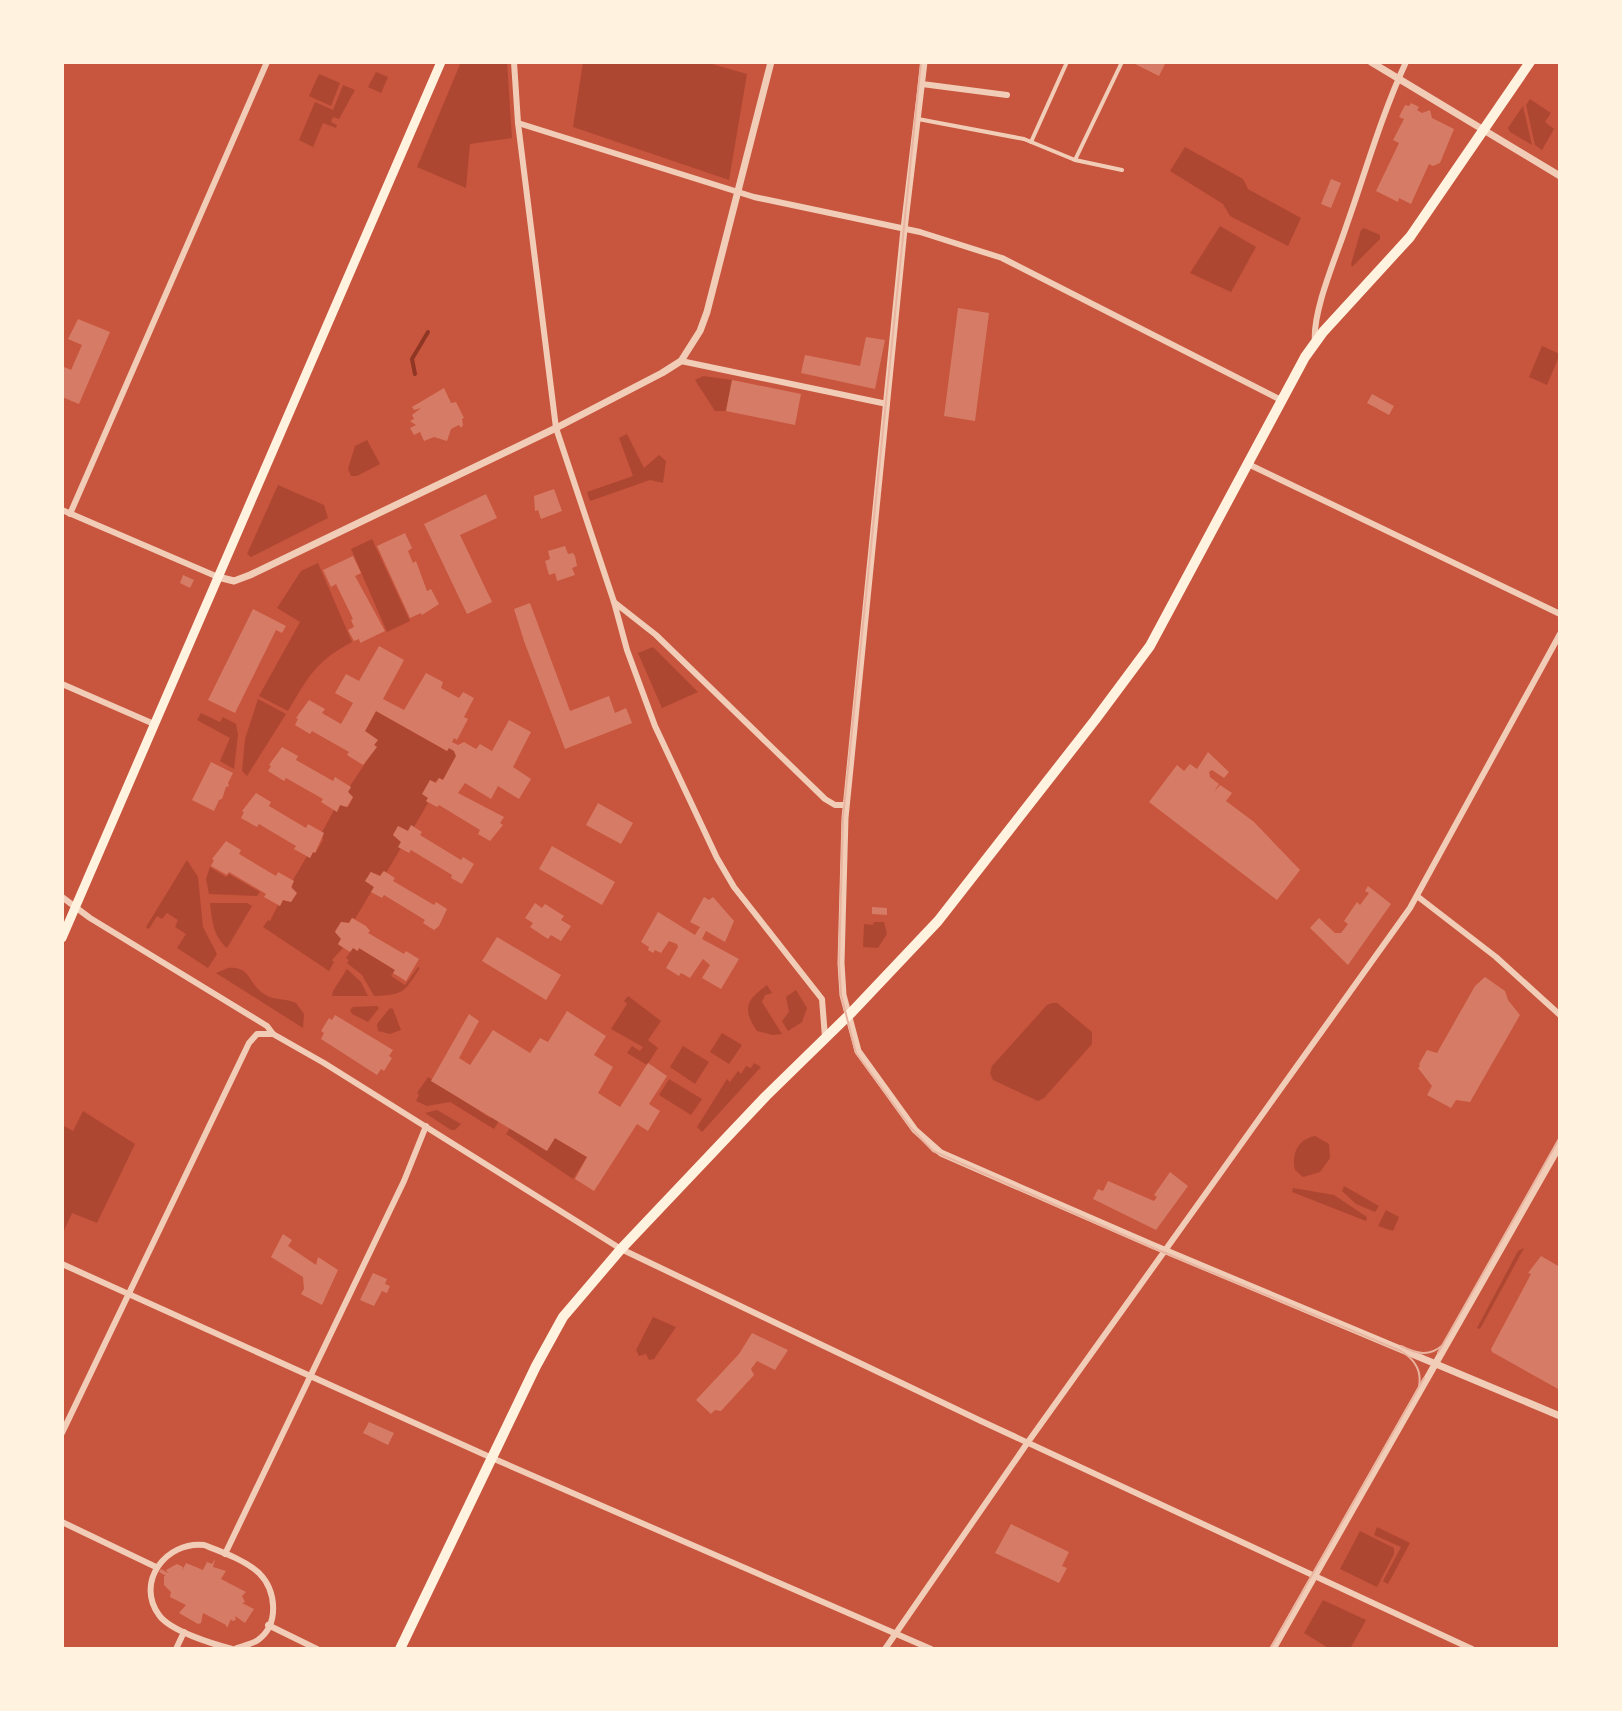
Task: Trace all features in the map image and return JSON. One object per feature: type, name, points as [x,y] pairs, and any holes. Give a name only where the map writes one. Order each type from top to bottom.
[{"type":"highway","points":[[400,1649],[552,1335],[581,1294],[938,921],[1147,651],[1315,342],[1410,237],[1530,62]]},
{"type":"main road","points":[[62,938],[441,62]]},
{"type":"street","points":[[70,514],[267,62]]},
{"type":"street","points":[[514,62],[518,123],[556,428],[627,650],[655,726],[717,858],[734,887],[818,992],[824,1005],[825,1037]]},
{"type":"street","points":[[62,510],[218,577],[234,581],[556,428],[681,361],[700,331],[707,312],[771,62]]},
{"type":"street","points":[[924,62],[904,229],[846,805],[841,963],[843,995],[856,1045],[870,1071],[915,1130],[935,1149],[1165,1251],[1560,1416]]},
{"type":"street","points":[[1031,142],[1067,62]]},
{"type":"street","points":[[1075,160],[1122,62]]},
{"type":"street","points":[[1371,62],[1560,176]]},
{"type":"street","points":[[1315,342],[1314,331],[1330,273],[1406,62]]},
{"type":"street","points":[[922,84],[1007,95]]},
{"type":"street","points":[[918,119],[1031,142],[1075,160],[1122,170]]},
{"type":"street","points":[[518,123],[737,192],[904,229],[1002,258],[1281,400]]},
{"type":"street","points":[[681,361],[887,404]]},
{"type":"street","points":[[1248,464],[1560,614]]},
{"type":"street","points":[[614,602],[656,635],[825,799],[835,805],[846,805]]},
{"type":"street","points":[[885,1649],[1028,1442],[1417,896],[1560,634]]},
{"type":"street","points":[[62,684],[154,724]]},
{"type":"street","points":[[1417,896],[1496,957],[1560,1015]]},
{"type":"street","points":[[62,897],[267,1026],[273,1034],[621,1249],[1472,1649]]},
{"type":"street","points":[[62,1433],[252,1037],[273,1034]]},
{"type":"street","points":[[225,1554],[404,1181],[426,1126]]},
{"type":"street","points":[[1273,1649],[1560,1145]]},
{"type":"street","points":[[62,1264],[492,1458],[931,1649]]},
{"type":"street","points":[[62,1522],[156,1567]]},
{"type":"street","points":[[196,1544],[225,1554],[257,1571],[267,1583],[274,1600],[274,1611],[258,1640],[233,1649],[184,1632],[161,1618],[154,1606],[151,1580],[156,1567],[166,1556],[196,1544]]},
{"type":"street","points":[[268,1625],[317,1649]]},
{"type":"street","points":[[176,1649],[184,1632]]},
{"type":"shaded area","points":[[461,62],[507,62],[512,138],[470,144],[466,188],[417,167]]},
{"type":"shaded area","points":[[583,62],[705,62],[747,74],[729,180],[573,127]]},
{"type":"shaded area","points":[[376,72],[388,77],[381,93],[368,87]]},
{"type":"shaded area","points":[[319,74],[340,83],[331,106],[309,96]]},
{"type":"shaded area","points":[[343,85],[355,90],[339,119],[333,117],[331,122],[337,125],[336,128],[323,123],[313,147],[299,140],[315,102],[333,110]]},
{"type":"shaded area","points":[[1530,99],[1551,113],[1545,122],[1554,129],[1542,150],[1535,145],[1526,105]]},
{"type":"shaded area","points":[[1523,106],[1532,145],[1508,128]]},
{"type":"shaded area","points":[[1185,147],[1243,179],[1248,189],[1301,218],[1288,246],[1230,216],[1223,204],[1170,171]]},
{"type":"shaded area","points":[[1220,226],[1256,247],[1231,292],[1190,273]]},
{"type":"shaded area","points":[[1364,228],[1380,235],[1380,239],[1352,267],[1361,230]]},
{"type":"shaded area","points":[[1542,346],[1560,354],[1547,385],[1529,377]]},
{"type":"shaded area","points":[[703,376],[732,380],[726,411],[715,411],[695,380]]},
{"type":"shaded area","points":[[627,434],[644,468],[659,455],[666,461],[663,483],[650,480],[590,501],[587,492],[633,476],[619,438]]},
{"type":"shaded area","points":[[367,440],[380,464],[351,476],[348,469],[355,446]]},
{"type":"shaded area","points":[[278,485],[324,505],[328,518],[251,557],[247,554]]},
{"type":"shaded area","points":[[372,539],[410,621],[387,632],[351,549]]},
{"type":"shaded area","points":[[318,563],[352,642],[329,656],[314,671],[288,711],[259,696],[300,622],[277,608],[301,571]]},
{"type":"shaded area","points":[[653,647],[698,692],[662,708],[638,653]]},
{"type":"shaded area","points":[[258,699],[286,714],[247,776],[242,771],[245,739]]},
{"type":"shaded area","points":[[376,711],[447,751],[449,748],[456,756],[443,780],[439,778],[423,794],[428,798],[428,803],[414,827],[411,826],[408,831],[398,827],[393,835],[401,842],[401,848],[386,873],[383,871],[380,876],[370,872],[366,881],[374,887],[355,919],[352,918],[349,923],[341,922],[335,931],[341,939],[338,945],[343,948],[332,960],[334,962],[329,971],[263,927],[283,900],[291,902],[296,893],[292,890],[293,880],[307,856],[310,858],[316,852],[334,810],[337,811],[340,805],[348,807],[353,798],[348,792],[350,786],[376,747],[377,740],[365,731]]},
{"type":"shaded area","points":[[201,713],[220,722],[223,717],[236,724],[238,735],[234,769],[220,761],[230,738],[197,720]]},
{"type":"shaded area","points":[[187,860],[198,877],[203,927],[217,954],[208,968],[177,948],[186,934],[175,927],[178,920],[167,913],[162,919],[157,916],[149,929],[146,927]]},
{"type":"shaded area","points":[[210,867],[260,892],[257,896],[209,894],[206,879]]},
{"type":"shaded area","points":[[210,903],[247,903],[252,906],[227,948],[216,933]]},
{"type":"shaded area","points":[[874,922],[884,922],[887,934],[878,948],[863,947],[864,924],[873,925]]},
{"type":"shaded area","points":[[353,948],[357,951],[359,948],[395,970],[391,976],[405,985],[420,968],[402,991],[374,996],[362,975],[347,963],[349,960],[346,958]]},
{"type":"shaded area","points":[[228,968],[241,970],[268,996],[296,1003],[304,1014],[303,1028],[216,973]]},
{"type":"shaded area","points":[[347,969],[361,982],[368,996],[332,996]]},
{"type":"shaded area","points":[[767,985],[772,993],[765,995],[762,1002],[782,1034],[757,1031],[749,1017],[748,1005],[754,995]]},
{"type":"shaded area","points":[[796,990],[807,1008],[802,1022],[788,1031],[782,1021],[789,1012],[786,997]]},
{"type":"shaded area","points":[[628,996],[661,1021],[648,1040],[658,1048],[647,1065],[627,1053],[632,1046],[640,1051],[643,1047],[611,1029],[627,1004],[624,1001]]},
{"type":"shaded area","points":[[1052,1003],[1057,1003],[1092,1032],[1092,1044],[1038,1101],[993,1080],[990,1073],[992,1066]]},
{"type":"shaded area","points":[[353,1007],[379,1008],[368,1022],[350,1010]]},
{"type":"shaded area","points":[[390,1008],[401,1030],[390,1034],[378,1031],[377,1024]]},
{"type":"shaded area","points":[[722,1033],[742,1045],[729,1064],[710,1052]]},
{"type":"shaded area","points":[[683,1046],[709,1062],[695,1084],[670,1067]]},
{"type":"shaded area","points":[[754,1063],[761,1067],[702,1132],[697,1127],[727,1079],[730,1082],[738,1071],[741,1074],[746,1066],[751,1068]]},
{"type":"shaded area","points":[[428,1077],[499,1121],[494,1129],[450,1102],[427,1106],[416,1101],[417,1093]]},
{"type":"shaded area","points":[[669,1079],[702,1099],[691,1115],[659,1095]]},
{"type":"shaded area","points":[[437,1110],[461,1124],[451,1130],[425,1113]]},
{"type":"shaded area","points":[[83,1111],[135,1144],[97,1223],[72,1213],[62,1235],[62,1125],[73,1131]]},
{"type":"shaded area","points":[[510,1128],[555,1138],[587,1157],[573,1179],[506,1134]]},
{"type":"shaded area","points":[[1315,1136],[1329,1144],[1330,1158],[1320,1172],[1303,1177],[1295,1170],[1295,1153],[1304,1140]]},
{"type":"shaded area","points":[[1344,1186],[1379,1206],[1375,1212],[1356,1204],[1342,1191]]},
{"type":"shaded area","points":[[1293,1188],[1334,1195],[1367,1217],[1366,1221],[1292,1192]]},
{"type":"shaded area","points":[[1386,1210],[1399,1217],[1393,1231],[1378,1226]]},
{"type":"shaded area","points":[[1524,1248],[1480,1329],[1477,1328],[1518,1251]]},
{"type":"shaded area","points":[[653,1317],[676,1327],[654,1359],[649,1360],[646,1354],[639,1356],[636,1350]]},
{"type":"shaded area","points":[[1377,1527],[1410,1543],[1388,1584],[1383,1581],[1401,1547],[1374,1535]]},
{"type":"shaded area","points":[[1360,1531],[1394,1548],[1377,1587],[1340,1569]]},
{"type":"shaded area","points":[[1323,1600],[1366,1620],[1350,1649],[1330,1649],[1304,1633]]},
{"type":"building","points":[[1131,62],[1166,62],[1159,76]]},
{"type":"building","points":[[1411,103],[1419,107],[1417,110],[1422,113],[1430,110],[1432,118],[1454,129],[1440,163],[1429,164],[1411,204],[1399,198],[1398,202],[1376,191],[1399,143],[1393,140],[1404,119],[1399,117],[1405,105]]},
{"type":"building","points":[[1331,179],[1341,183],[1331,208],[1321,204]]},
{"type":"building","points":[[958,308],[989,313],[975,421],[944,416]]},
{"type":"building","points":[[78,319],[110,332],[79,404],[62,397],[62,366],[71,370],[82,345],[68,339]]},
{"type":"building","points":[[866,337],[885,340],[875,389],[801,373],[805,355],[860,366]]},
{"type":"building","points":[[732,380],[801,394],[795,425],[726,411]]},
{"type":"building","points":[[444,388],[451,403],[456,402],[464,418],[463,425],[451,429],[447,441],[434,437],[424,441],[420,432],[414,435],[410,428],[416,425],[410,421],[414,419],[412,415],[421,408],[414,410],[412,407]]},
{"type":"building","points":[[1372,394],[1394,406],[1389,415],[1367,403]]},
{"type":"building","points":[[554,489],[562,511],[541,519],[538,510],[535,511],[534,496]]},
{"type":"building","points":[[486,494],[497,518],[460,535],[492,602],[467,614],[424,524]]},
{"type":"building","points":[[405,533],[412,548],[408,551],[413,563],[416,561],[427,591],[431,589],[439,604],[422,615],[410,618],[377,546]]},
{"type":"building","points":[[565,546],[568,554],[575,556],[577,566],[572,568],[575,575],[557,581],[555,573],[549,575],[545,561],[550,559],[548,551]]},
{"type":"building","points":[[353,556],[361,573],[355,576],[385,631],[360,643],[359,639],[354,641],[348,630],[354,627],[353,619],[336,584],[331,587],[323,570]]},
{"type":"building","points":[[183,575],[194,580],[190,588],[180,583]]},
{"type":"building","points":[[530,603],[570,711],[609,696],[615,713],[626,708],[632,723],[565,749],[514,609]]},
{"type":"building","points":[[253,609],[286,626],[282,633],[276,630],[235,713],[208,700]]},
{"type":"building","points":[[379,646],[404,660],[383,699],[404,710],[426,673],[443,682],[441,688],[459,698],[463,692],[474,698],[464,717],[468,719],[457,740],[454,738],[452,742],[458,745],[464,742],[476,749],[480,744],[492,751],[509,720],[531,732],[513,767],[531,779],[519,799],[498,786],[491,799],[465,783],[458,793],[504,817],[500,823],[503,825],[490,841],[478,834],[480,830],[439,805],[437,807],[426,801],[428,798],[422,794],[430,780],[436,783],[439,778],[443,780],[456,756],[449,748],[447,751],[376,711],[365,731],[378,740],[374,745],[377,747],[363,765],[347,755],[349,752],[295,725],[296,718],[309,700],[325,709],[322,713],[341,724],[353,703],[335,693],[346,674],[359,681]]},
{"type":"building","points":[[282,747],[298,756],[296,760],[333,781],[335,777],[351,787],[348,792],[353,797],[347,807],[340,805],[337,812],[321,802],[323,799],[268,771]]},
{"type":"building","points":[[1208,752],[1229,772],[1224,778],[1212,770],[1209,772],[1210,777],[1219,784],[1214,792],[1220,785],[1232,793],[1226,801],[1254,822],[1300,870],[1277,900],[1149,802],[1177,765],[1184,771],[1190,764],[1197,769]]},
{"type":"building","points":[[211,762],[233,773],[214,811],[192,800]]},
{"type":"building","points":[[256,793],[271,802],[269,806],[306,828],[308,824],[324,833],[310,858],[259,824],[257,827],[241,818],[242,811]]},
{"type":"building","points":[[598,803],[633,823],[621,844],[586,825]]},
{"type":"building","points":[[411,825],[422,832],[420,835],[461,860],[463,857],[474,864],[462,884],[411,850],[409,853],[398,847],[401,842],[393,835],[398,826],[408,831]]},
{"type":"building","points":[[226,841],[241,850],[239,854],[276,876],[278,872],[294,881],[291,887],[297,893],[291,902],[283,900],[280,906],[229,872],[227,875],[211,866],[212,859]]},
{"type":"building","points":[[552,846],[615,882],[602,905],[539,869]]},
{"type":"building","points":[[384,871],[395,878],[393,881],[434,905],[436,902],[447,909],[439,926],[434,930],[423,923],[425,920],[384,895],[382,898],[371,892],[374,887],[365,881],[371,872],[380,876]]},
{"type":"building","points":[[1368,886],[1391,904],[1348,965],[1310,928],[1319,918],[1335,933],[1341,933],[1348,924],[1344,921],[1357,902],[1360,905],[1369,893],[1365,891]]},
{"type":"building","points":[[704,897],[709,900],[713,897],[734,921],[725,942],[706,931],[702,939],[739,959],[721,989],[702,978],[710,965],[703,959],[690,978],[681,973],[679,976],[666,968],[677,944],[669,941],[661,953],[655,950],[653,953],[641,942],[658,912],[695,935],[700,927],[690,922]]},
{"type":"building","points":[[535,903],[542,908],[545,904],[564,916],[561,920],[571,926],[561,941],[551,935],[548,939],[530,927],[533,923],[525,918]]},
{"type":"building","points":[[872,907],[887,908],[887,915],[872,914]]},
{"type":"building","points":[[352,918],[366,926],[370,931],[368,933],[419,959],[406,981],[393,973],[395,970],[359,948],[358,951],[353,948],[350,952],[338,944],[341,939],[335,932],[341,922],[349,923]]},
{"type":"building","points":[[497,937],[561,975],[546,1000],[482,961]]},
{"type":"building","points":[[1485,977],[1505,991],[1520,1015],[1470,1102],[1456,1100],[1451,1108],[1427,1095],[1432,1086],[1418,1068],[1419,1064],[1427,1050],[1437,1053],[1475,986]]},
{"type":"building","points":[[567,1011],[606,1036],[594,1055],[613,1067],[598,1093],[620,1107],[648,1063],[667,1076],[649,1104],[660,1111],[648,1131],[637,1124],[594,1191],[575,1179],[587,1157],[555,1138],[547,1151],[431,1081],[469,1014],[479,1021],[459,1058],[470,1065],[493,1030],[530,1053],[540,1038],[548,1042]]},
{"type":"building","points":[[335,1015],[393,1050],[384,1071],[381,1069],[377,1075],[321,1039],[324,1033],[321,1031],[329,1018],[332,1020]]},
{"type":"building","points":[[1170,1172],[1188,1186],[1156,1230],[1093,1199],[1098,1189],[1103,1191],[1108,1181],[1154,1201],[1157,1197],[1154,1195]]},
{"type":"building","points":[[283,1234],[292,1240],[288,1246],[316,1265],[318,1257],[338,1270],[322,1305],[301,1294],[303,1277],[271,1257]]},
{"type":"building","points":[[1541,1256],[1560,1267],[1560,1390],[1491,1349],[1531,1274],[1528,1273]]},
{"type":"building","points":[[373,1273],[387,1279],[385,1284],[390,1286],[387,1293],[382,1291],[374,1306],[360,1300]]},
{"type":"building","points":[[752,1333],[788,1350],[775,1370],[757,1361],[751,1369],[754,1375],[721,1411],[715,1410],[711,1414],[696,1400],[739,1354]]},
{"type":"building","points":[[369,1422],[394,1433],[388,1445],[363,1433]]},
{"type":"building","points":[[1011,1524],[1069,1552],[1062,1566],[1067,1568],[1059,1583],[995,1553]]},
{"type":"building","points":[[215,1559],[213,1567],[226,1571],[221,1579],[246,1592],[242,1596],[245,1602],[242,1603],[254,1609],[245,1623],[235,1616],[236,1620],[231,1619],[227,1628],[203,1613],[198,1624],[179,1613],[186,1605],[170,1597],[171,1592],[164,1585],[166,1576],[159,1572],[161,1569],[168,1573],[166,1570],[177,1564],[183,1567],[182,1571],[186,1563],[203,1570],[207,1562],[212,1564]]},
{"type":"waterway","points":[[415,374],[412,359],[428,332]]},
{"type":"tram line","points":[[921,62],[843,818],[839,963],[841,995],[856,1053],[911,1128],[933,1151],[1151,1247],[1401,1351],[1416,1366],[1419,1386]]},
{"type":"tram line","points":[[1438,1353],[1560,1137]]},
{"type":"tram line","points":[[1401,1346],[1423,1353],[1443,1345]]},
{"type":"tram line","points":[[1270,1649],[1424,1378]]}]
